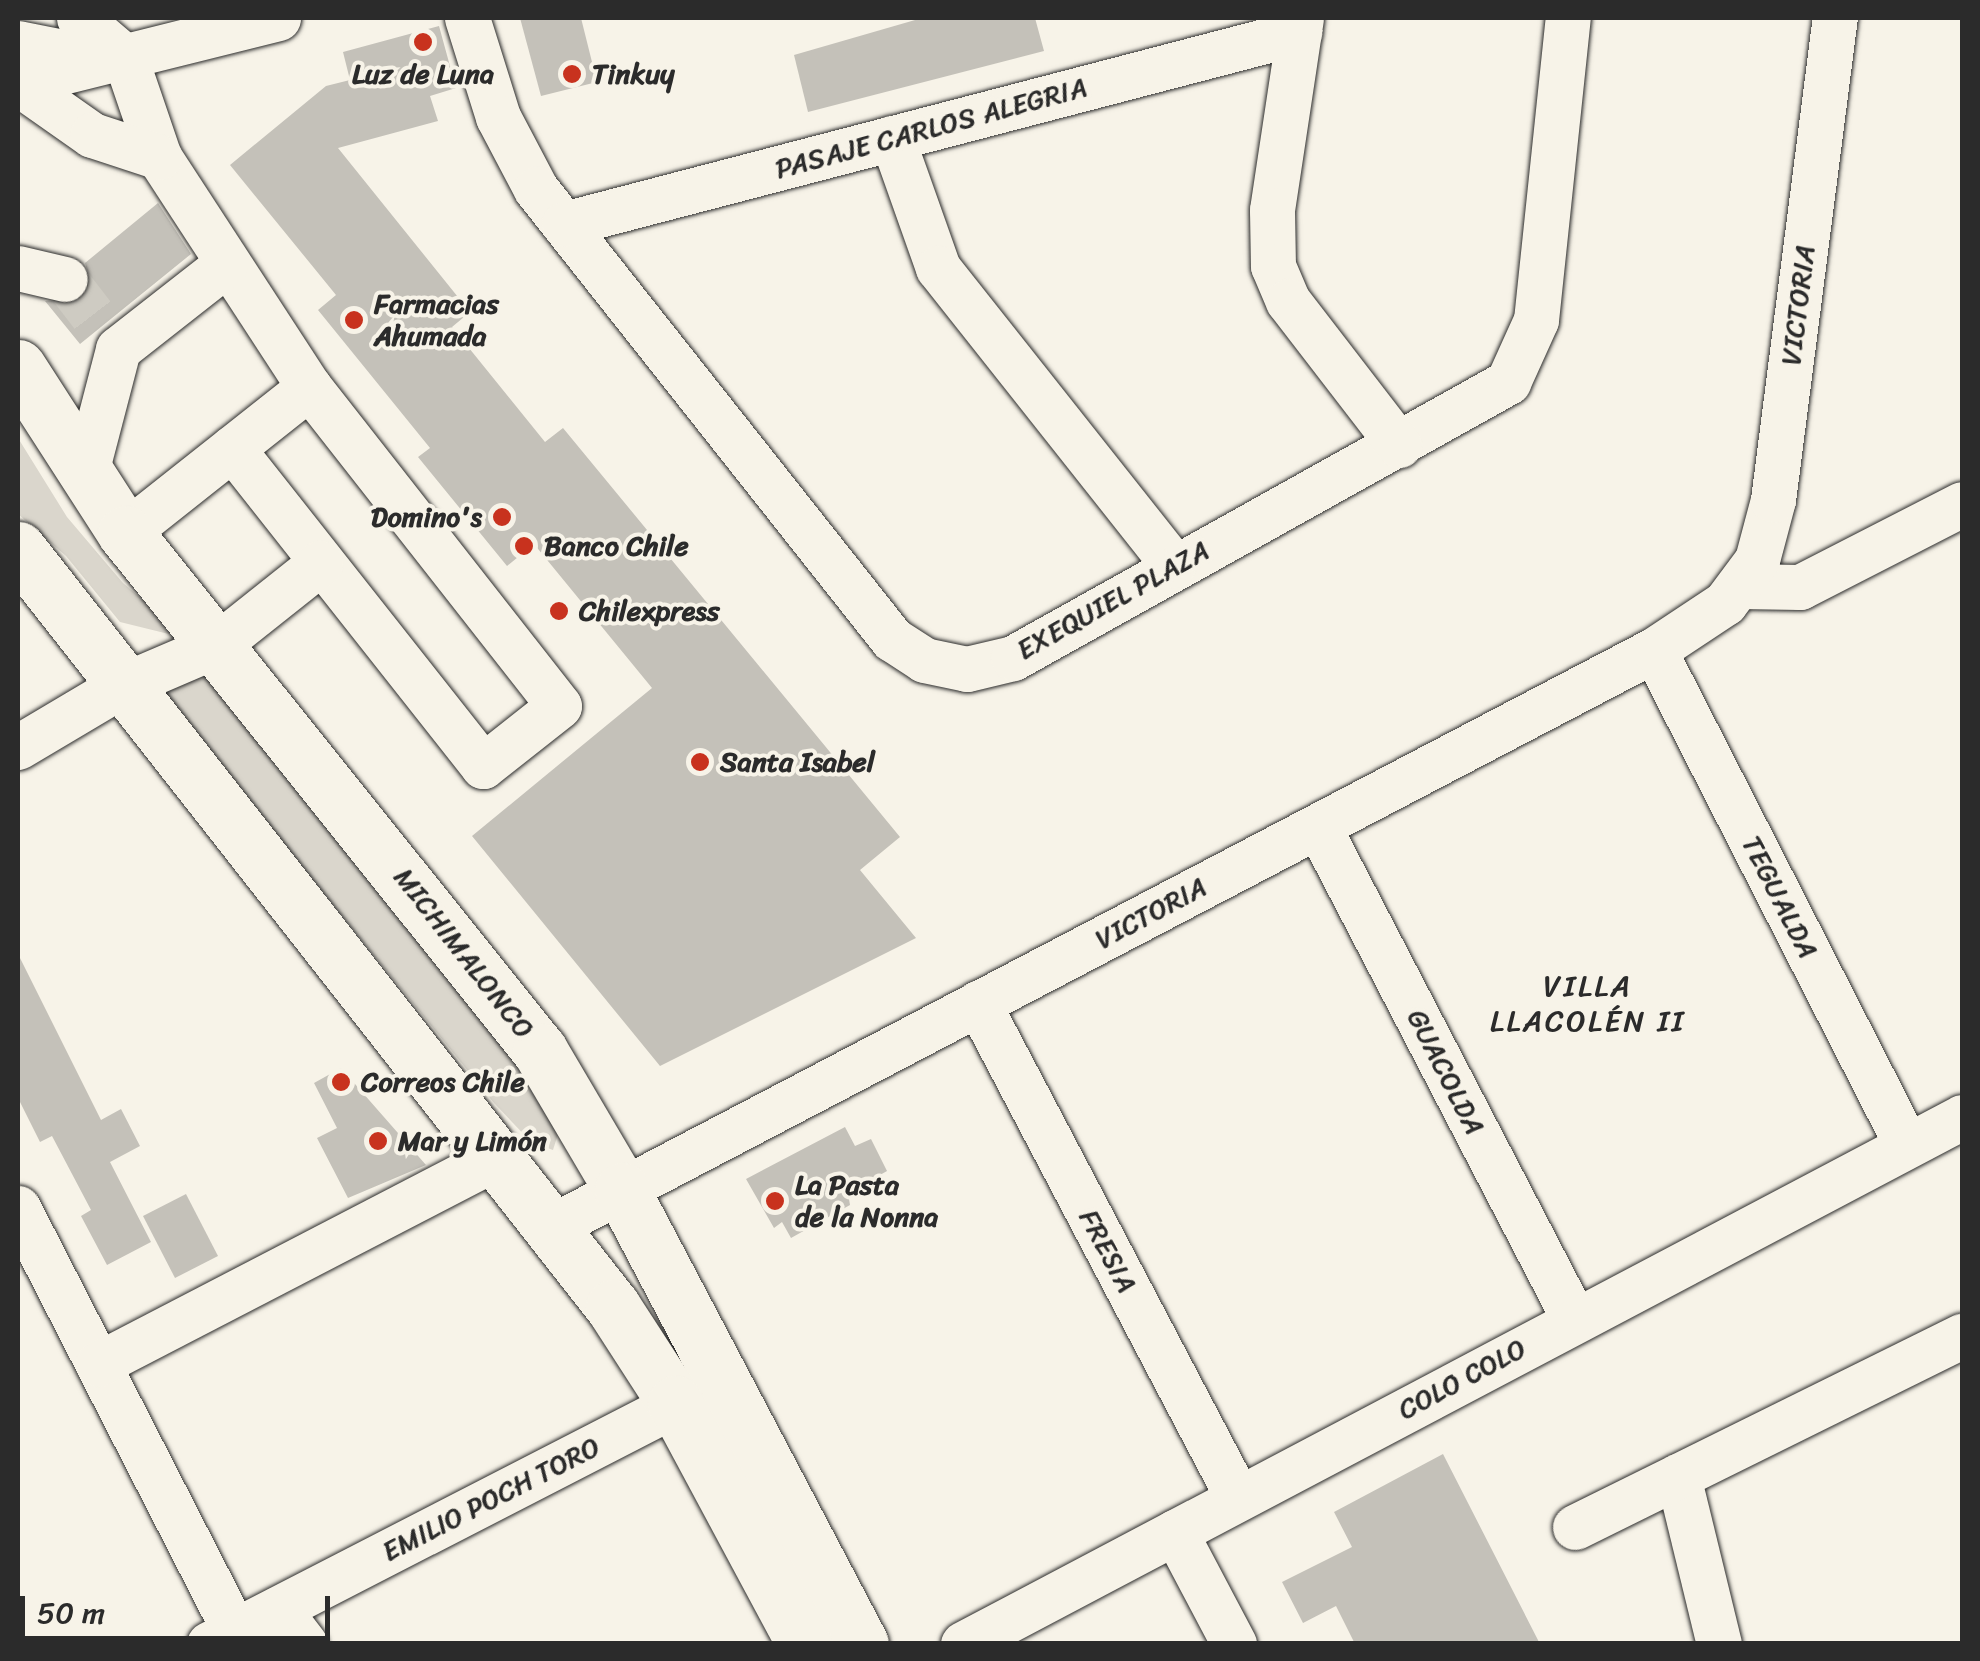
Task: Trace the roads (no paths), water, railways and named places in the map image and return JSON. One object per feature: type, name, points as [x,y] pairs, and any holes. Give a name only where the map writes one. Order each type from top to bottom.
[{"type":"main road","name":"MICHIMALONCO","points":[[18,368],[124,533],[511,1010],[622,1190],[698,1393],[804,1644]]},
{"type":"main road","name":"MICHIMALONCO","points":[[18,549],[118,688],[496,1158],[698,1393],[861,1644]]},
{"type":"street","points":[[79,18],[118,58],[159,157],[225,265],[309,388],[559,706],[483,766],[232,448]]},
{"type":"street","points":[[18,83],[278,18]]},
{"type":"street","name":"EXEQUIEL PLAZA","points":[[467,18],[512,150],[564,224],[907,651],[943,666],[990,666],[1492,396],[1531,344],[1568,18]]},
{"type":"street","name":"VICTORIA","points":[[553,1226],[1707,619],[1740,586],[1756,560],[1773,500],[1835,18]]},
{"type":"street","points":[[1300,25],[1272,210],[1273,266],[1288,301],[1399,446]]},
{"type":"street","name":"PASAJE CARLOS ALEGRIA","points":[[564,224],[1300,25]]},
{"type":"street","points":[[18,43],[118,58]]},
{"type":"street","points":[[18,83],[92,136],[159,157]]},
{"type":"street","points":[[892,138],[938,268],[1172,565]]},
{"type":"street","points":[[84,476],[110,338],[225,265]]},
{"type":"street","points":[[18,268],[64,279]]},
{"type":"street","points":[[124,533],[309,388]]},
{"type":"street","points":[[1740,586],[1800,587],[1962,504]]},
{"type":"street","points":[[18,747],[118,688],[217,645],[320,563]]},
{"type":"street","name":"TEGUALDA","points":[[1654,650],[1906,1144]]},
{"type":"street","name":"GUACOLDA","points":[[1318,826],[1574,1319]]},
{"type":"street","name":"FRESIA","points":[[978,1004],[1238,1498]]},
{"type":"street","name":"COLO COLO","points":[[963,1644],[1962,1116]]},
{"type":"street","points":[[98,1364],[496,1158]]},
{"type":"street","points":[[18,1208],[98,1364],[221,1637]]},
{"type":"street","points":[[1575,1527],[1962,1336]]},
{"type":"street","name":"EMILIO POCH TORO","points":[[221,1637],[292,1626],[698,1393]]},
{"type":"street","points":[[1678,1476],[1719,1644]]},
{"type":"street","points":[[1175,1532],[1234,1644]]},
{"type":"tunnel","points":[[65,279],[102,327]]},
{"type":"place","name":"Luz de Luna","points":[[423,42]]},
{"type":"place","name":"Tinkuy","points":[[572,74]]},
{"type":"place","name":"Farmacias Ahumada","points":[[354,320]]},
{"type":"place","name":"Domino's","points":[[502,517]]},
{"type":"place","name":"Banco Chile","points":[[524,546]]},
{"type":"place","name":"Chilexpress","points":[[559,611]]},
{"type":"place","name":"Santa Isabel","points":[[700,762]]},
{"type":"place","name":"Correos Chile","points":[[341,1082]]},
{"type":"place","name":"Mar y Limón","points":[[378,1141]]},
{"type":"place","name":"La Pasta de la Nonna","points":[[775,1201]]},
{"type":"district","name":"VILLA LLACOLÉN II","points":[[1588,1003]]}]
